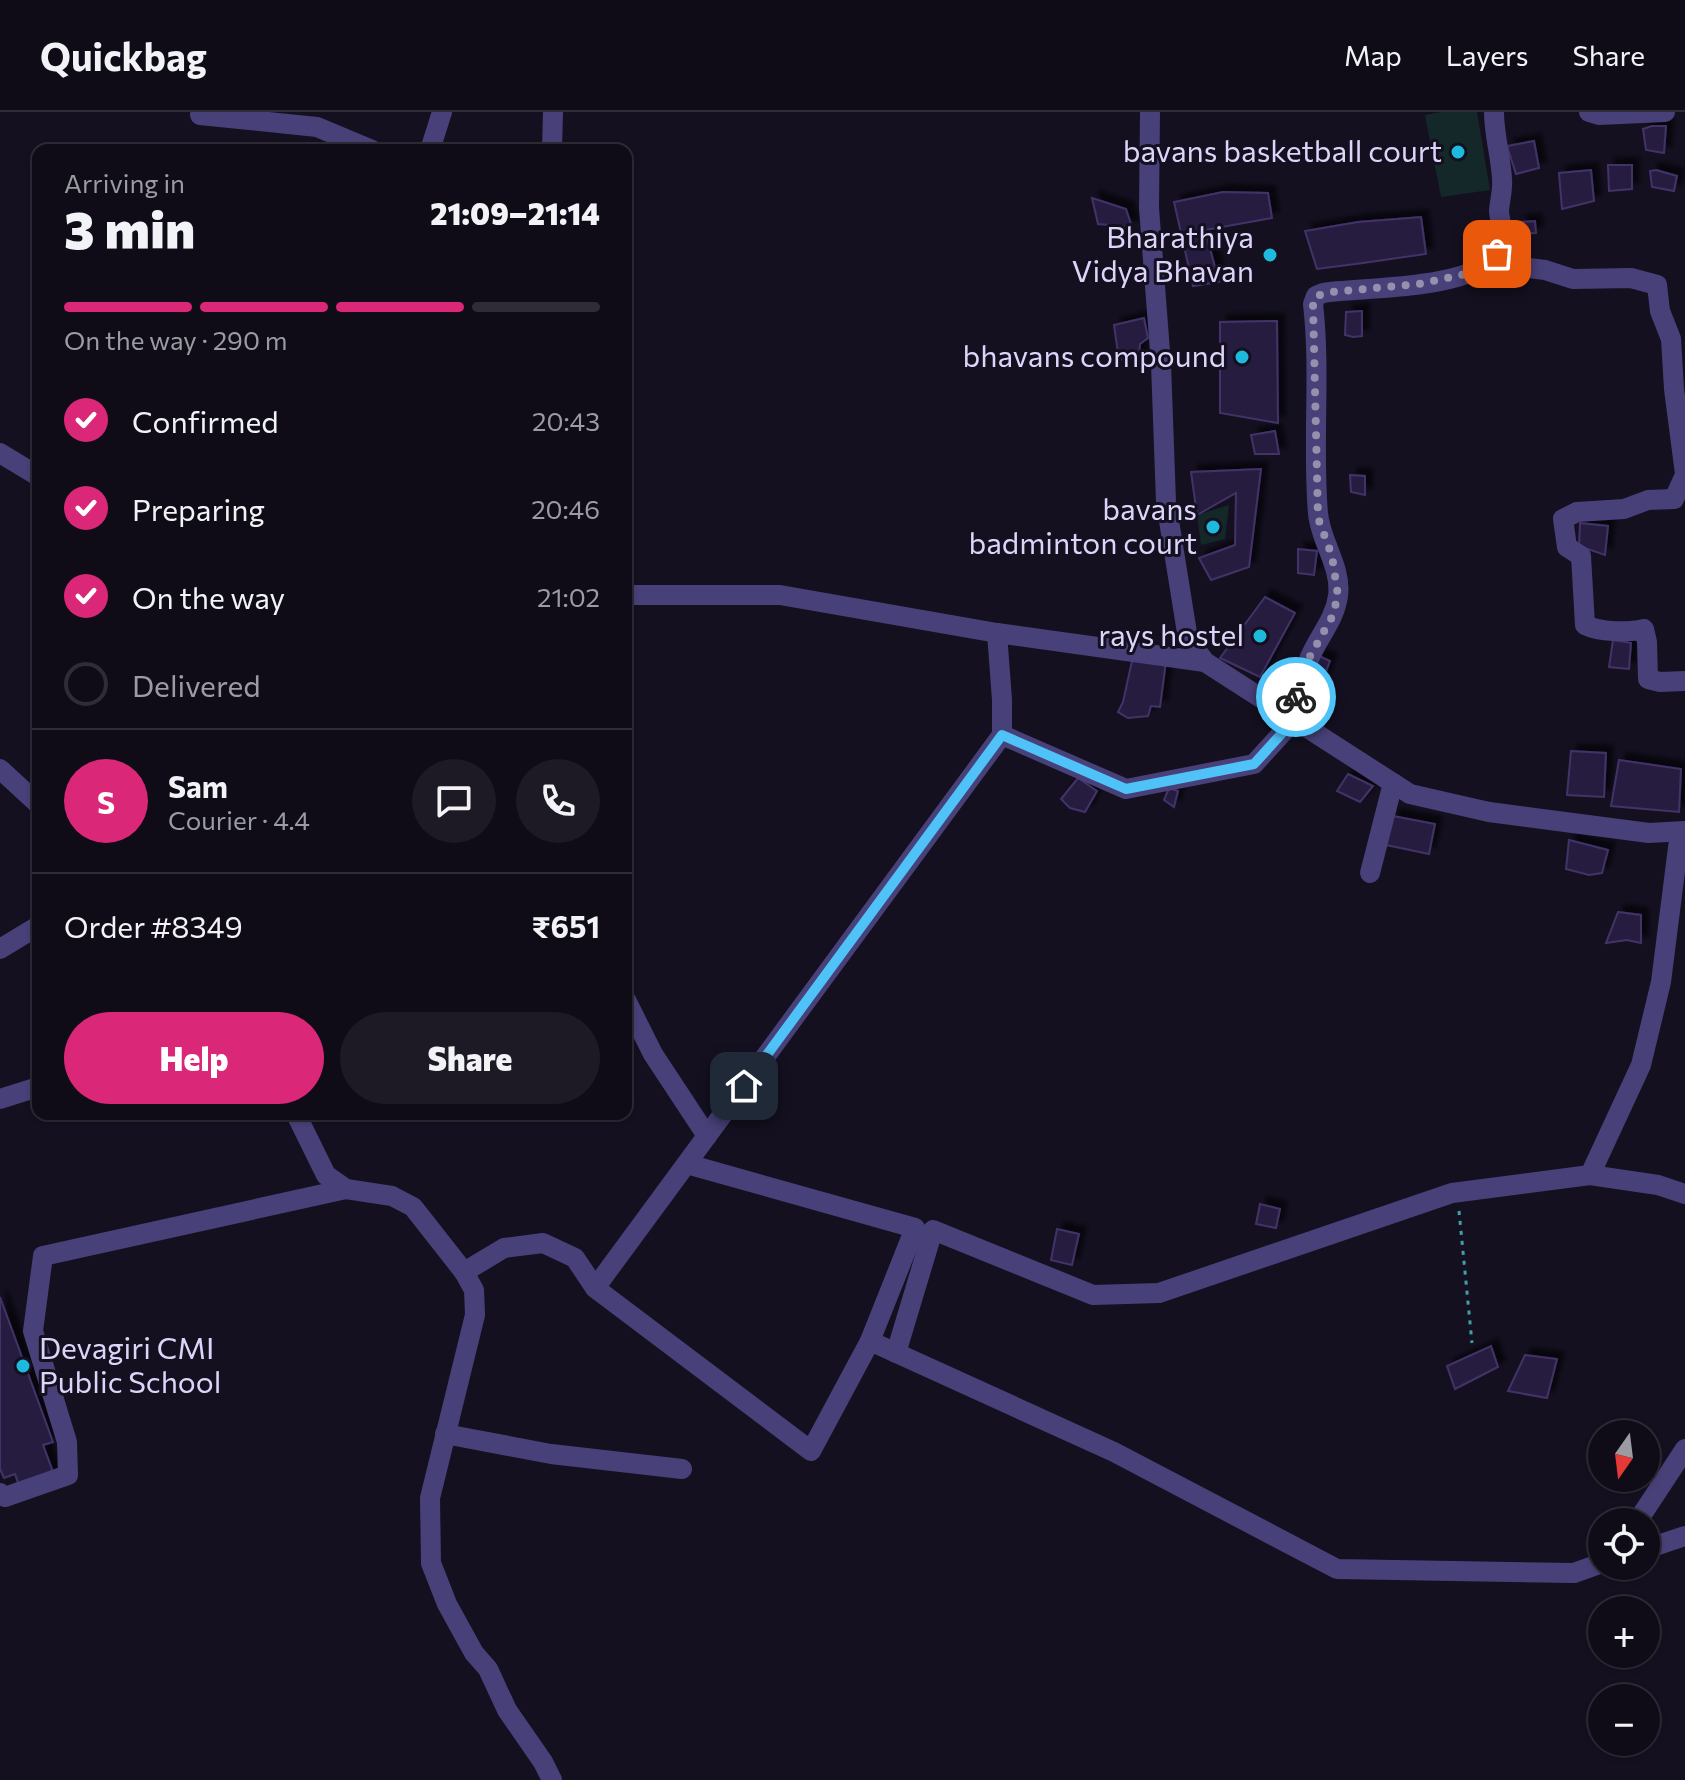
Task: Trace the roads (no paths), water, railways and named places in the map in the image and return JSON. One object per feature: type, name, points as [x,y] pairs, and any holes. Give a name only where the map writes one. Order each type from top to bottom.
[{"type":"street","points":[[432,144],[442,112]]},
{"type":"street","points":[[552,144],[553,112]]},
{"type":"street","points":[[1150,112],[1149,208],[1161,364],[1166,502],[1188,639],[1205,662],[1410,794],[1489,812],[1649,833],[1682,832],[1661,982],[1641,1065],[1590,1175]]},
{"type":"street","points":[[1479,271],[1497,254],[1502,244],[1499,210],[1503,196],[1502,176],[1494,112]]},
{"type":"street","points":[[1589,112],[1599,115],[1665,112]]},
{"type":"street","points":[[200,115],[317,127],[345,144]]},
{"type":"street","points":[[1002,735],[1126,789],[1254,764],[1290,716],[1308,660],[1332,617],[1338,596],[1332,556],[1318,510],[1313,304],[1316,296],[1419,284],[1513,266],[1545,270],[1573,279],[1631,278],[1657,285],[1660,311],[1671,339],[1685,474],[1674,499],[1648,500],[1624,509],[1577,512],[1563,519],[1567,547],[1581,556],[1585,625],[1597,631],[1611,629],[1631,633],[1644,629],[1648,679],[1685,681]]},
{"type":"street","points":[[0,453],[32,472]]},
{"type":"street","points":[[632,595],[780,595],[997,633],[1205,662]]},
{"type":"street","points":[[595,1288],[1002,735],[997,633]]},
{"type":"street","points":[[0,769],[32,798]]},
{"type":"street","points":[[1370,873],[1393,783]]},
{"type":"street","points":[[0,949],[32,930]]},
{"type":"street","points":[[632,1012],[653,1054],[707,1136]]},
{"type":"street","points":[[0,1099],[32,1089]]},
{"type":"street","points":[[299,1120],[326,1175],[346,1189]]},
{"type":"street","points":[[464,1272],[504,1248],[543,1243],[575,1258],[595,1288],[811,1451],[870,1341],[915,1228],[687,1164]]},
{"type":"street","points":[[896,1353],[933,1230],[1093,1295],[1159,1293],[1455,1192],[1590,1175],[1658,1185],[1685,1194]]},
{"type":"street","points":[[0,1493],[5,1497],[68,1475],[67,1442],[33,1331],[43,1256],[346,1189],[392,1196],[413,1207],[464,1272],[474,1290],[475,1315],[430,1498],[431,1563],[447,1604],[467,1641],[488,1669],[507,1710],[552,1780]]},
{"type":"street","points":[[870,1341],[1114,1452],[1337,1569],[1574,1573],[1588,1568]]},
{"type":"street","points":[[445,1434],[551,1454],[682,1469]]},
{"type":"street","points":[[1646,1508],[1685,1449]]},
{"type":"street","points":[[1660,1544],[1685,1536]]},
{"type":"place","name":"bavans basketball court","points":[[1458,152]]},
{"type":"place","name":"Bharathiya Vidya Bhavan","points":[[1270,255]]},
{"type":"place","name":"bhavans compound","points":[[1242,357]]},
{"type":"place","name":"bavans badminton court","points":[[1213,527]]},
{"type":"place","name":"rays hostel","points":[[1260,636]]},
{"type":"place","name":"Devagiri CMI Public School","points":[[23,1366]]}]
